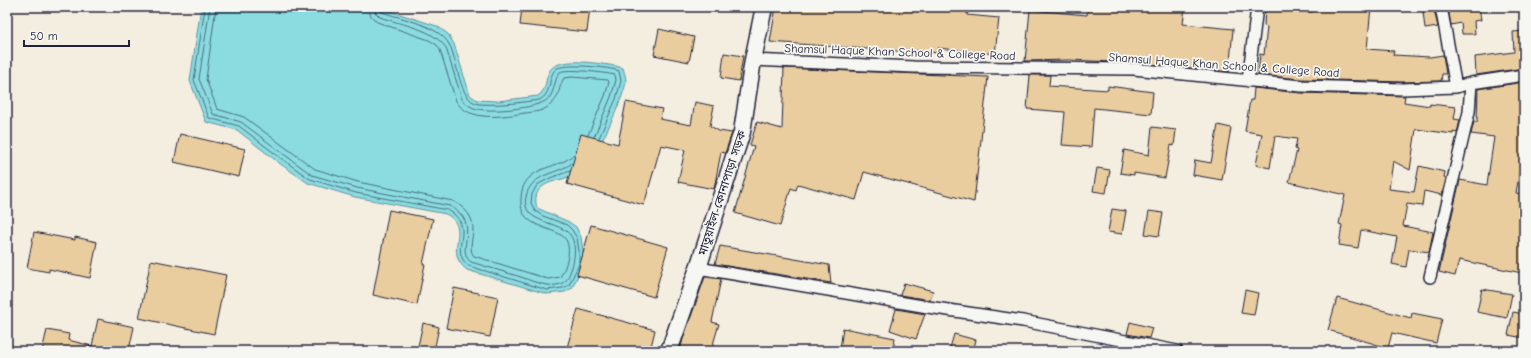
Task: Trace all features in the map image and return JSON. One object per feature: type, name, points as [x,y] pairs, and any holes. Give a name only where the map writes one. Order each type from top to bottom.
[{"type":"main road","name":"মাতুয়াইল-কোনাপাড়া সড়ক","points":[[669,351],[698,268],[742,132],[753,60],[764,7]]},
{"type":"street","points":[[1248,81],[1257,7]]},
{"type":"street","points":[[1441,7],[1456,87]]},
{"type":"street","name":"Shamsul Haque Khan School & College Road","points":[[753,60],[914,67],[1134,69],[1301,86],[1402,89],[1456,87],[1524,75]]},
{"type":"street","points":[[1430,277],[1469,112],[1472,83]]},
{"type":"street","points":[[698,268],[928,307],[1023,321],[1177,351]]},
{"type":"water","points":[[201,7],[378,7],[437,26],[448,34],[454,44],[470,95],[477,100],[498,101],[538,96],[545,88],[549,72],[553,67],[569,62],[590,63],[623,68],[626,81],[625,88],[605,135],[589,162],[572,175],[544,185],[539,190],[537,195],[537,208],[569,222],[576,227],[581,237],[583,265],[572,288],[565,292],[547,294],[467,270],[460,263],[457,255],[457,226],[454,220],[446,214],[355,197],[308,183],[279,163],[237,130],[206,122],[190,81]]},
{"type":"building","points":[[522,7],[590,7],[587,32],[520,25]]},
{"type":"building","points":[[776,7],[968,7],[967,15],[999,18],[995,54],[938,48],[938,53],[910,50],[909,52],[770,42]]},
{"type":"building","points":[[1088,7],[1185,7],[1183,24],[1233,29],[1229,72],[1150,64],[1150,62],[1114,57],[1114,62],[1069,60],[1025,61],[1030,10],[1087,15]]},
{"type":"building","points":[[1313,7],[1371,7],[1367,49],[1394,51],[1393,55],[1430,57],[1443,55],[1446,74],[1442,74],[1441,81],[1402,82],[1301,79],[1258,75],[1260,54],[1264,55],[1267,27],[1264,26],[1265,9],[1313,12]]},
{"type":"building","points":[[1479,7],[1481,20],[1474,21],[1475,34],[1462,34],[1461,23],[1451,25],[1448,8]]},
{"type":"building","points":[[1434,10],[1438,27],[1425,29],[1423,12]]},
{"type":"building","points":[[659,29],[694,37],[689,62],[654,55]]},
{"type":"building","points":[[1524,31],[1524,68],[1476,75],[1475,57],[1514,52],[1513,32]]},
{"type":"building","points":[[724,53],[743,56],[739,81],[721,78]]},
{"type":"building","points":[[784,68],[988,77],[974,202],[864,172],[856,200],[798,184],[796,190],[791,188],[780,226],[735,213],[754,146],[750,145],[757,122],[782,129]]},
{"type":"building","points":[[1030,75],[1050,75],[1049,86],[1108,90],[1108,86],[1153,92],[1151,114],[1094,108],[1091,147],[1062,145],[1065,112],[1027,109]]},
{"type":"building","points":[[1524,82],[1524,159],[1522,158],[1516,193],[1524,194],[1524,264],[1522,273],[1459,260],[1455,276],[1439,272],[1460,180],[1487,185],[1494,137],[1471,134],[1474,122],[1477,122],[1478,89]]},
{"type":"building","points":[[1254,88],[1301,93],[1405,96],[1404,102],[1430,106],[1430,104],[1456,107],[1454,119],[1460,120],[1457,133],[1453,132],[1453,134],[1416,129],[1410,170],[1393,161],[1389,189],[1414,192],[1419,166],[1445,172],[1444,177],[1446,178],[1442,195],[1424,191],[1422,206],[1407,204],[1403,226],[1433,232],[1429,252],[1409,249],[1406,267],[1392,264],[1397,237],[1361,230],[1358,248],[1339,245],[1342,225],[1339,224],[1345,195],[1289,182],[1297,150],[1295,149],[1297,139],[1275,136],[1270,168],[1256,165],[1262,134],[1245,131],[1250,100],[1253,100]]},
{"type":"building","points":[[626,102],[662,109],[660,119],[691,125],[695,102],[714,106],[710,126],[719,131],[732,133],[725,153],[721,152],[714,189],[678,182],[685,150],[661,145],[644,205],[567,184],[581,134],[618,144]]},
{"type":"building","points":[[1218,125],[1231,128],[1222,180],[1193,175],[1195,160],[1211,163]]},
{"type":"building","points":[[1152,127],[1176,130],[1174,146],[1171,145],[1165,178],[1134,173],[1134,175],[1120,173],[1124,150],[1149,155]]},
{"type":"building","points":[[180,134],[245,149],[239,177],[174,162]]},
{"type":"building","points":[[1097,168],[1110,170],[1106,193],[1093,191]]},
{"type":"building","points":[[1112,209],[1126,211],[1122,234],[1108,232]]},
{"type":"building","points":[[389,210],[433,219],[423,264],[425,264],[417,305],[373,295]]},
{"type":"building","points":[[1149,211],[1163,213],[1159,236],[1145,234]]},
{"type":"building","points":[[591,225],[668,247],[654,297],[577,275]]},
{"type":"building","points":[[34,232],[75,240],[75,237],[97,242],[90,278],[49,269],[49,272],[27,268]]},
{"type":"building","points":[[720,246],[829,265],[831,283],[715,264]]},
{"type":"building","points":[[151,260],[226,275],[214,334],[139,318]]},
{"type":"building","points":[[705,277],[721,279],[712,322],[719,324],[711,351],[680,351],[683,339]]},
{"type":"building","points":[[904,283],[933,291],[930,300],[900,295]]},
{"type":"building","points":[[454,288],[498,297],[490,337],[446,328]]},
{"type":"building","points":[[1482,289],[1512,294],[1507,318],[1477,312]]},
{"type":"building","points":[[1245,290],[1258,293],[1254,315],[1241,313]]},
{"type":"building","points":[[1337,298],[1411,318],[1412,313],[1442,319],[1436,343],[1392,333],[1388,348],[1328,330]]},
{"type":"building","points":[[578,309],[655,330],[650,351],[566,351]]},
{"type":"building","points":[[896,309],[925,314],[916,339],[890,330]]},
{"type":"building","points":[[1513,312],[1524,314],[1524,338],[1508,335]]},
{"type":"building","points":[[98,319],[134,327],[129,350],[117,347],[116,351],[42,351],[47,330],[69,334],[68,340],[92,346]]},
{"type":"building","points":[[1130,322],[1152,328],[1149,338],[1127,334]]},
{"type":"building","points":[[423,323],[439,327],[434,351],[417,351]]},
{"type":"building","points":[[843,328],[895,338],[893,351],[855,351],[840,349]]},
{"type":"building","points":[[954,334],[976,340],[973,351],[962,351],[950,348]]}]
